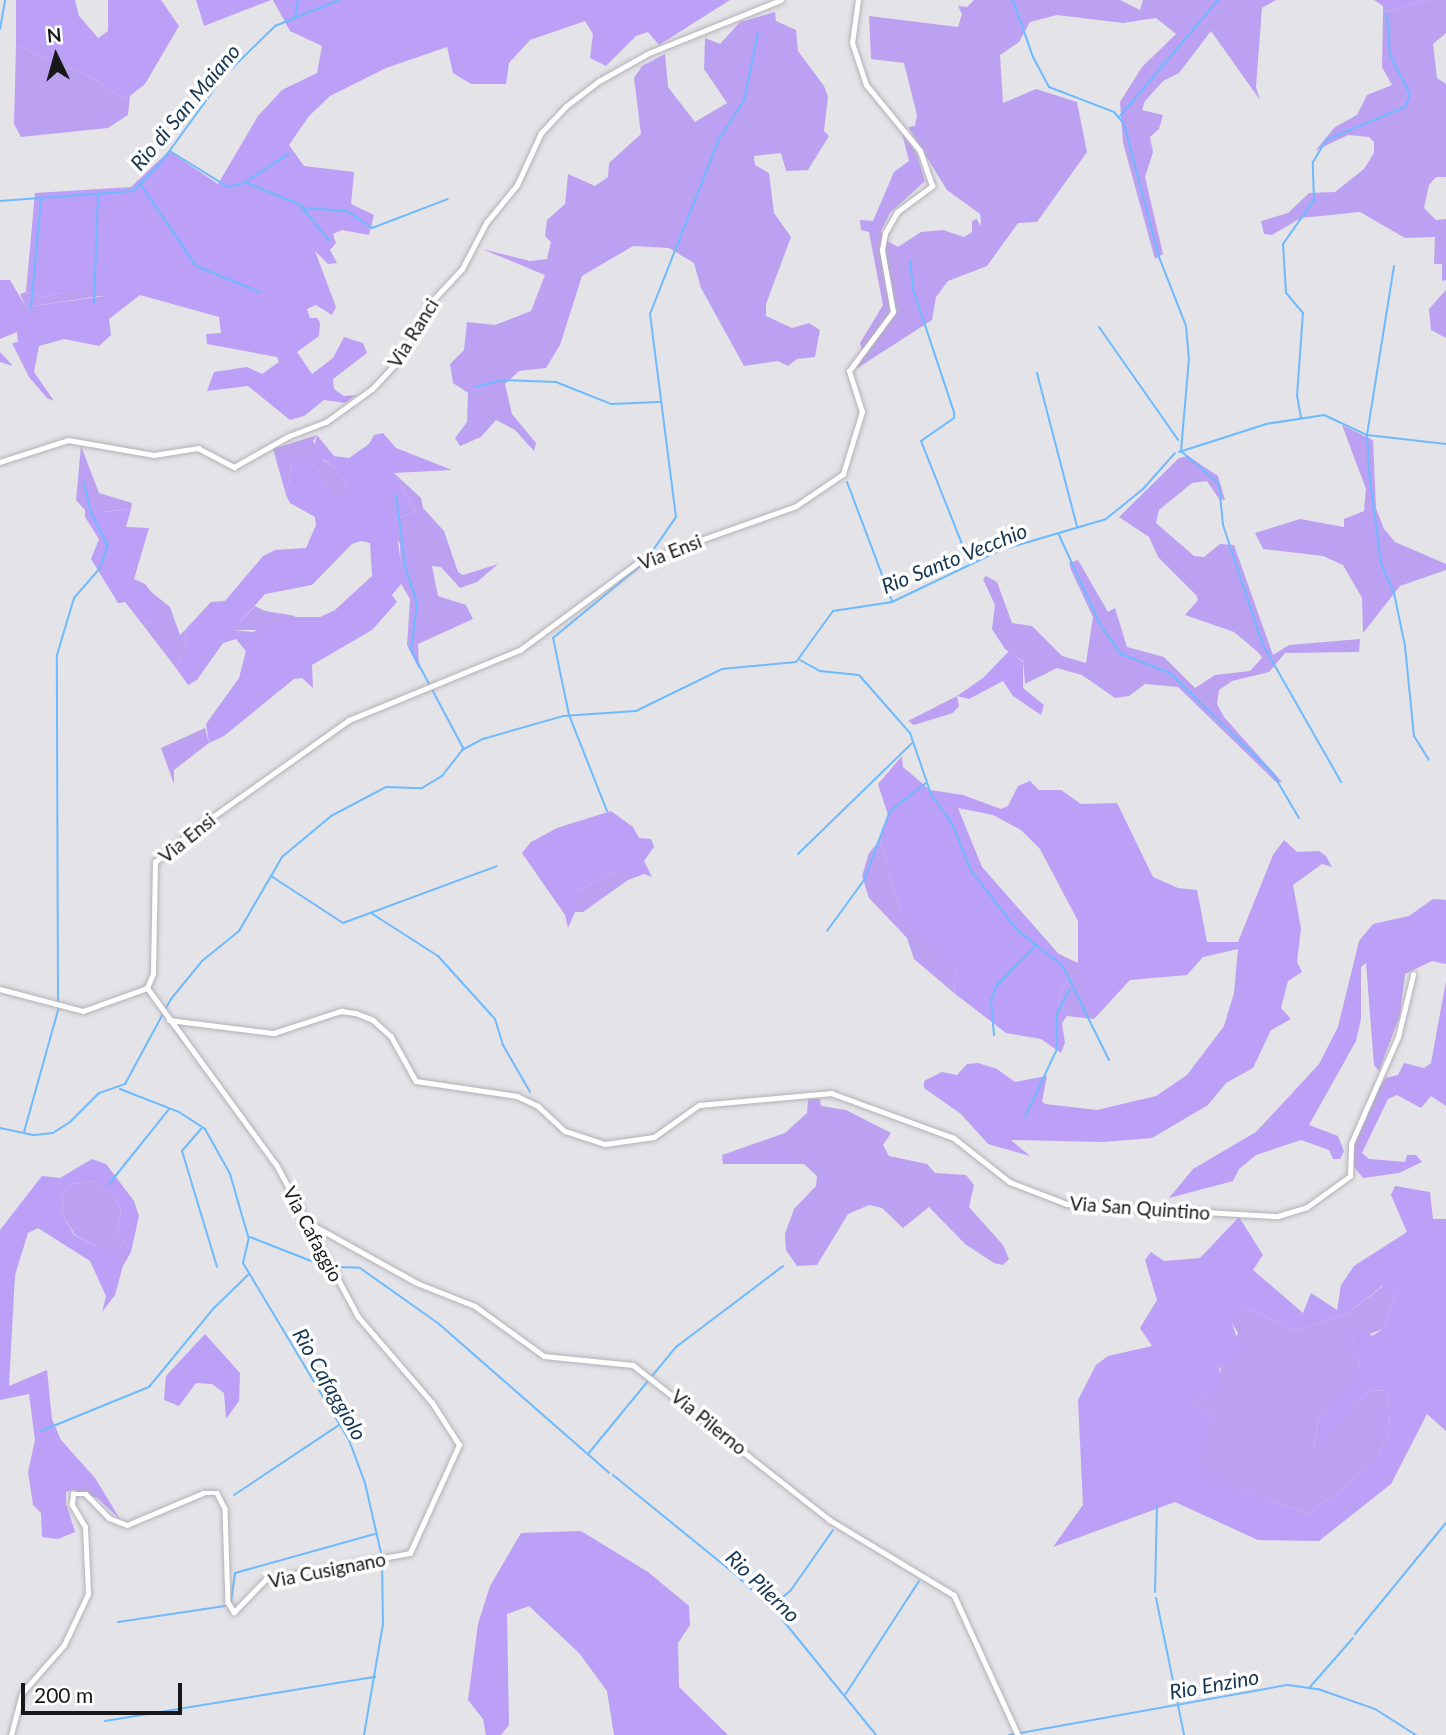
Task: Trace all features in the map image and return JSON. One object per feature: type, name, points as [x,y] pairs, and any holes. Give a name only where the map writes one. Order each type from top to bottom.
[{"type":"street","name":"Via Ranci","points":[[0,462],[71,440],[154,455],[198,448],[234,467],[289,436],[326,422],[372,389],[399,360],[434,299],[463,269],[486,223],[517,185],[541,133],[565,107],[599,81],[649,53],[781,0]]},
{"type":"street","name":"Via Ensi","points":[[147,988],[154,963],[152,874],[161,855],[333,730],[540,639],[606,583],[644,559],[796,506],[843,474],[862,412],[849,372],[893,312],[882,250],[884,233],[897,212],[932,186],[920,151],[866,85],[852,43],[858,0]]},
{"type":"street","name":"Via San Quintino","points":[[167,1018],[274,1033],[341,1011],[356,1013],[373,1020],[391,1035],[416,1081],[517,1096],[538,1106],[565,1131],[605,1144],[654,1137],[699,1105],[831,1093],[954,1138],[1010,1182],[1067,1204],[1278,1216],[1307,1207],[1350,1176],[1351,1144],[1398,1037],[1413,975]]},
{"type":"street","points":[[0,989],[59,1008],[96,1009],[147,988],[167,1018]]},
{"type":"street","name":"Via Cafaggio","points":[[167,1018],[275,1165],[310,1224],[358,1317],[432,1403],[459,1445]]},
{"type":"street","name":"Via Pilerno","points":[[310,1224],[417,1283],[475,1306],[544,1356],[620,1362],[651,1377],[830,1520],[954,1595],[1017,1733]]},
{"type":"street","name":"Via Cusignano","points":[[11,1735],[22,1693],[64,1646],[88,1594],[85,1527],[72,1505],[73,1494],[86,1494],[109,1518],[127,1525],[203,1493],[217,1493],[225,1509],[228,1602],[234,1612],[266,1579],[410,1553],[459,1445]]},
{"type":"shaded area","points":[[16,0],[75,0],[79,16],[98,38],[108,31],[108,0],[161,0],[179,26],[145,84],[125,100],[93,78],[16,45]]},
{"type":"shaded area","points":[[196,0],[271,0],[204,26]]},
{"type":"shaded area","points":[[273,0],[730,0],[659,45],[648,32],[636,36],[606,66],[590,58],[593,34],[585,21],[530,40],[509,63],[506,84],[471,84],[453,73],[447,47],[386,68],[330,96],[309,116],[289,145],[304,166],[354,172],[351,204],[374,215],[369,235],[342,230],[333,234],[336,243],[330,250],[337,263],[328,264],[315,251],[336,307],[332,315],[316,305],[307,309],[310,318],[317,318],[320,323],[319,336],[297,352],[312,374],[333,358],[344,337],[363,343],[367,353],[333,379],[334,389],[344,396],[356,395],[345,403],[324,400],[304,416],[290,420],[248,386],[207,391],[214,372],[247,367],[262,374],[279,362],[277,357],[207,344],[206,334],[221,333],[219,317],[140,295],[109,319],[111,335],[99,346],[64,339],[39,346],[34,372],[54,401],[47,398],[29,377],[12,343],[18,342],[17,332],[0,339],[0,280],[10,280],[26,307],[105,296],[55,293],[45,298],[26,292],[35,193],[131,187],[169,151],[218,184],[258,116],[282,90],[317,73],[322,46],[290,31]]},
{"type":"shaded area","points":[[974,0],[1120,0],[1140,10],[1143,0],[1276,0],[1262,8],[1256,87],[1260,100],[1211,31],[1179,73],[1163,81],[1145,101],[1142,110],[1163,115],[1159,129],[1150,137],[1153,152],[1145,177],[1163,254],[1155,259],[1123,143],[1120,102],[1142,67],[1176,34],[1156,18],[1123,23],[1057,15],[1030,22],[1019,42],[1000,55],[1003,103],[1036,89],[1077,102],[1087,152],[1037,222],[1018,223],[987,266],[948,281],[936,297],[932,320],[856,369],[864,356],[860,343],[883,305],[869,232],[861,230],[860,220],[873,221],[894,172],[909,161],[902,133],[917,154],[925,181],[890,213],[881,231],[886,240],[898,247],[921,232],[943,230],[964,237],[972,232],[972,221],[977,219],[980,226],[981,221],[980,214],[947,190],[908,127],[915,126],[917,115],[904,63],[871,59],[869,16],[958,27],[962,14],[958,6],[967,7]]},
{"type":"shaded area","points":[[1374,0],[1429,0],[1383,12],[1383,6]]},
{"type":"shaded area","points":[[1429,0],[1446,0],[1446,33],[1433,44],[1437,78],[1446,84],[1446,177],[1436,177],[1429,185],[1424,208],[1436,220],[1446,219],[1446,280],[1442,281],[1442,264],[1434,264],[1435,237],[1405,238],[1360,212],[1301,218],[1272,235],[1264,234],[1261,221],[1288,213],[1309,193],[1335,192],[1364,169],[1374,153],[1374,142],[1369,137],[1348,135],[1315,151],[1335,127],[1357,115],[1367,95],[1392,85],[1382,67],[1383,12]]},
{"type":"shaded area","points":[[775,12],[776,21],[796,30],[798,51],[824,86],[828,97],[824,131],[829,136],[808,170],[786,171],[781,153],[754,156],[755,165],[769,173],[774,213],[791,237],[766,304],[766,316],[792,328],[809,323],[820,330],[815,357],[797,359],[788,366],[778,361],[744,366],[701,288],[694,263],[669,248],[633,246],[582,276],[560,345],[546,368],[519,371],[505,384],[512,414],[536,443],[534,451],[515,430],[496,420],[481,437],[460,446],[455,438],[467,422],[468,393],[453,383],[450,364],[464,350],[467,322],[495,325],[531,311],[545,275],[482,249],[530,261],[547,259],[551,242],[545,236],[547,220],[565,204],[568,174],[595,186],[608,177],[609,163],[641,134],[634,78],[642,66],[665,54],[668,87],[695,122],[727,103],[704,69],[705,38],[720,44],[740,22]]},
{"type":"shaded area","points":[[16,45],[93,78],[125,100],[130,96],[128,115],[108,128],[21,137],[14,124]]},
{"type":"shaded area","points":[[1446,290],[1446,338],[1431,330],[1429,309]]},
{"type":"shaded area","points":[[26,292],[45,298],[55,293],[107,295],[26,307],[20,294]]},
{"type":"shaded area","points":[[0,352],[13,366],[0,362]]},
{"type":"shaded area","points":[[1342,425],[1373,440],[1376,508],[1384,529],[1395,542],[1446,564],[1446,570],[1400,586],[1363,633],[1362,598],[1343,565],[1323,556],[1263,549],[1255,533],[1300,519],[1344,527],[1344,519],[1364,511],[1366,489]]},
{"type":"shaded area","points":[[383,433],[396,448],[452,470],[394,473],[415,511],[395,520],[402,571],[401,584],[392,595],[397,602],[372,630],[312,665],[313,688],[302,678],[294,679],[224,736],[209,743],[206,724],[239,678],[246,651],[236,639],[223,643],[197,680],[188,685],[176,668],[186,648],[185,630],[211,602],[225,601],[263,556],[275,550],[306,548],[316,525],[315,517],[290,503],[286,495],[292,462],[305,460],[312,464],[334,494],[343,496],[346,486],[335,468],[313,452],[317,435],[334,456],[349,458],[369,444],[374,435]],"holes":[[[361,541],[370,543],[372,576],[335,610],[320,617],[290,617],[253,632],[233,630],[265,594],[312,585],[352,544]]]},
{"type":"shaded area","points":[[317,435],[313,441],[323,460],[335,468],[346,486],[343,497],[334,494],[312,464],[292,462],[286,495],[273,449]]},
{"type":"shaded area","points":[[81,446],[99,493],[132,503],[131,509],[102,512],[85,505],[85,510],[76,500]]},
{"type":"shaded area","points":[[1188,456],[1218,476],[1225,500],[1219,499],[1207,481],[1192,483],[1159,510],[1156,523],[1194,556],[1204,557],[1220,544],[1234,545],[1273,655],[1289,645],[1360,639],[1359,652],[1285,653],[1269,672],[1232,681],[1219,690],[1217,704],[1224,717],[1282,782],[1276,782],[1178,687],[1145,684],[1129,696],[1115,698],[1082,675],[1057,668],[1025,684],[1023,661],[1005,649],[992,629],[995,605],[983,579],[986,576],[997,582],[1012,623],[1032,626],[1062,656],[1086,663],[1093,617],[1069,563],[1078,560],[1108,612],[1115,608],[1127,647],[1164,657],[1195,688],[1215,675],[1250,671],[1262,658],[1259,653],[1234,632],[1185,615],[1198,600],[1196,595],[1158,557],[1149,537],[1119,517],[1179,458]]},
{"type":"shaded area","points":[[394,473],[421,498],[423,508],[444,531],[458,572],[463,575],[498,564],[477,582],[460,588],[441,567],[432,566],[438,596],[466,605],[473,619],[418,644],[419,669],[407,645],[410,599],[401,584],[400,544],[393,530],[395,520],[415,511]]},
{"type":"shaded area","points":[[85,505],[103,512],[131,509],[126,527],[149,528],[134,579],[145,584],[157,599],[158,611],[151,623],[143,625],[125,602],[118,603],[91,559],[99,539],[85,517]]},
{"type":"shaded area","points":[[150,591],[170,607],[180,635],[185,630],[186,648],[176,668],[143,625],[151,623],[157,600]]},
{"type":"shaded area","points":[[255,606],[265,611],[296,616],[263,630],[233,630]]},
{"type":"shaded area","points":[[1009,651],[1023,662],[1023,688],[1044,705],[1041,715],[1013,696],[1003,681],[969,699],[957,696],[983,678]]},
{"type":"shaded area","points":[[957,696],[959,706],[953,713],[914,725],[908,721]]},
{"type":"shaded area","points":[[205,728],[209,743],[174,770],[174,784],[161,748]]},
{"type":"shaded area","points":[[902,756],[903,767],[930,790],[963,795],[1001,809],[1008,806],[1018,786],[1030,781],[1039,790],[1061,790],[1081,804],[1117,803],[1153,877],[1178,888],[1197,890],[1207,942],[1238,942],[1273,855],[1284,840],[1297,852],[1319,851],[1326,856],[1332,867],[1322,864],[1293,885],[1301,928],[1297,962],[1302,972],[1288,981],[1281,1008],[1291,1019],[1271,1030],[1253,1068],[1226,1083],[1208,1105],[1152,1138],[1103,1142],[1011,1140],[1030,1156],[988,1144],[961,1114],[924,1088],[924,1081],[942,1072],[957,1075],[967,1064],[978,1063],[997,1069],[1015,1082],[1047,1076],[1042,1101],[1045,1104],[1097,1110],[1156,1096],[1187,1075],[1224,1026],[1234,993],[1238,949],[1203,957],[1187,975],[1130,980],[1094,1019],[1078,968],[1078,921],[1040,849],[1021,830],[993,815],[958,808],[982,867],[1064,960],[1067,978],[1058,1002],[1067,1016],[1062,1023],[1065,1043],[1061,1053],[1041,1039],[1006,1033],[954,993],[956,966],[916,932],[901,913],[880,840],[888,815],[878,784]]},
{"type":"shaded area","points":[[611,811],[633,827],[639,838],[651,839],[654,847],[644,861],[652,877],[644,874],[628,880],[624,870],[618,870],[575,892],[575,912],[568,928],[565,915],[522,853],[531,842],[557,828]]},
{"type":"shaded area","points":[[880,840],[901,913],[956,966],[954,993],[914,959],[907,938],[869,898],[862,876],[869,853]]},
{"type":"shaded area","points":[[618,870],[624,870],[628,880],[583,912],[575,912],[575,892]]},
{"type":"shaded area","points":[[1433,899],[1446,900],[1446,964],[1432,961],[1405,974],[1400,1015],[1379,1071],[1374,1065],[1366,963],[1361,967],[1361,1019],[1356,1041],[1309,1125],[1338,1136],[1344,1151],[1340,1159],[1333,1159],[1329,1150],[1301,1140],[1256,1155],[1239,1169],[1233,1181],[1169,1198],[1193,1169],[1256,1132],[1319,1064],[1338,1027],[1359,941],[1373,924],[1409,916]]},
{"type":"shaded area","points":[[1059,954],[1078,963],[1094,1019],[1067,1016],[1058,1002],[1067,978]]},
{"type":"shaded area","points":[[1446,981],[1446,1106],[1431,1096],[1421,1108],[1397,1095],[1388,1099],[1362,1153],[1369,1159],[1405,1162],[1407,1155],[1416,1155],[1422,1162],[1399,1173],[1363,1178],[1352,1164],[1356,1131],[1385,1078],[1398,1075],[1404,1063],[1424,1068],[1431,1063]]},
{"type":"shaded area","points":[[808,1099],[820,1099],[821,1106],[846,1110],[891,1133],[883,1145],[889,1156],[927,1164],[935,1173],[966,1175],[974,1185],[969,1207],[1003,1245],[1009,1259],[1003,1265],[994,1263],[965,1244],[929,1207],[903,1228],[882,1208],[869,1205],[848,1214],[817,1265],[797,1266],[786,1250],[785,1234],[794,1209],[816,1186],[817,1176],[804,1164],[723,1164],[722,1155],[785,1133],[807,1113]]},
{"type":"shaded area","points":[[92,1159],[106,1164],[134,1201],[139,1216],[131,1252],[117,1232],[121,1211],[114,1195],[95,1181],[74,1184],[63,1193],[62,1214],[74,1235],[118,1256],[123,1266],[115,1295],[102,1312],[106,1296],[90,1261],[38,1228],[28,1233],[15,1275],[9,1386],[47,1370],[52,1419],[61,1440],[95,1478],[120,1519],[97,1498],[73,1490],[66,1492],[66,1503],[75,1532],[58,1539],[42,1537],[41,1513],[33,1505],[28,1472],[35,1440],[29,1394],[0,1400],[0,1230],[42,1176],[60,1178]]},
{"type":"shaded area","points":[[95,1181],[114,1195],[121,1211],[117,1232],[131,1252],[123,1266],[117,1256],[75,1235],[62,1214],[63,1193],[74,1184]]},
{"type":"shaded area","points":[[1395,1186],[1430,1192],[1433,1219],[1446,1219],[1446,1431],[1427,1414],[1391,1484],[1319,1541],[1258,1540],[1175,1502],[1053,1547],[1083,1505],[1078,1400],[1096,1365],[1108,1356],[1152,1346],[1140,1328],[1157,1300],[1145,1260],[1151,1252],[1164,1261],[1200,1258],[1239,1217],[1263,1255],[1253,1270],[1303,1313],[1311,1293],[1337,1310],[1341,1285],[1354,1266],[1407,1232],[1391,1195]],"holes":[[[1382,1286],[1396,1293],[1383,1329],[1372,1336],[1363,1328],[1352,1342],[1360,1363],[1351,1386],[1319,1416],[1313,1451],[1370,1390],[1388,1391],[1390,1429],[1379,1455],[1346,1487],[1306,1514],[1196,1471],[1212,1416],[1193,1400],[1191,1389],[1208,1396],[1219,1390],[1219,1369],[1241,1351],[1231,1320],[1246,1308],[1295,1330],[1348,1313]]]},
{"type":"shaded area","points":[[1383,1286],[1396,1293],[1383,1329],[1352,1341],[1360,1363],[1352,1386],[1319,1416],[1313,1450],[1370,1390],[1388,1391],[1390,1429],[1379,1455],[1346,1487],[1306,1514],[1195,1471],[1212,1416],[1193,1400],[1190,1388],[1208,1396],[1238,1333],[1230,1320],[1246,1308],[1295,1330],[1348,1313]]},
{"type":"shaded area","points":[[205,1334],[240,1373],[239,1401],[226,1419],[224,1393],[212,1384],[196,1383],[179,1406],[164,1400],[166,1376]]},
{"type":"shaded area","points":[[581,1531],[648,1572],[689,1606],[690,1625],[678,1643],[679,1687],[728,1735],[614,1735],[607,1691],[579,1653],[529,1606],[507,1614],[509,1725],[501,1735],[486,1735],[483,1719],[468,1700],[478,1624],[490,1586],[521,1533]]},
{"type":"waterway","points":[[0,29],[5,0]]},
{"type":"waterway","points":[[295,16],[298,0]]},
{"type":"waterway","name":"Rio di San Maiano","points":[[0,201],[133,191],[160,164],[223,77],[275,26],[339,0]]},
{"type":"waterway","points":[[1013,0],[1033,57],[1049,87],[1114,112],[1124,124],[1159,257],[1186,326],[1189,358],[1181,451],[1219,484],[1223,525],[1263,645],[1341,782]]},
{"type":"waterway","points":[[1120,116],[1218,0]]},
{"type":"waterway","points":[[1301,418],[1297,396],[1303,313],[1286,293],[1283,244],[1314,200],[1313,162],[1326,140],[1405,107],[1410,94],[1390,55],[1387,14]]},
{"type":"waterway","points":[[649,556],[676,517],[650,314],[719,139],[744,100],[758,33]]},
{"type":"waterway","points":[[170,151],[228,187],[244,183],[288,154]]},
{"type":"waterway","points":[[247,183],[299,204],[329,240]]},
{"type":"waterway","points":[[141,185],[196,266],[260,292]]},
{"type":"waterway","points":[[94,303],[98,195]]},
{"type":"waterway","points":[[31,308],[41,198]]},
{"type":"waterway","points":[[304,208],[347,211],[372,228],[448,199]]},
{"type":"waterway","points":[[910,260],[913,289],[954,412],[954,418],[921,441],[970,564]]},
{"type":"waterway","points":[[1394,266],[1367,435],[1369,472],[1381,563],[1394,593],[1405,646],[1414,736],[1429,760]]},
{"type":"waterway","points":[[1099,327],[1178,440]]},
{"type":"waterway","points":[[1037,373],[1077,527]]},
{"type":"waterway","points":[[475,387],[503,380],[556,382],[611,404],[660,402]]},
{"type":"waterway","name":"Rio Santo Vecchio","points":[[1179,452],[1266,424],[1324,415],[1367,435],[1446,444]]},
{"type":"waterway","name":"Rio Santo Vecchio","points":[[0,1128],[34,1135],[53,1133],[70,1122],[99,1093],[125,1084],[171,999],[202,961],[239,931],[282,857],[331,816],[386,787],[422,788],[442,776],[462,750],[483,739],[563,716],[636,711],[722,669],[796,662],[833,611],[892,602],[1001,550],[1106,519],[1143,489],[1175,453]]},
{"type":"waterway","points":[[58,1001],[57,655],[74,598],[99,569],[108,546],[91,513],[84,482]]},
{"type":"waterway","points":[[847,482],[892,601]]},
{"type":"waterway","points":[[396,495],[405,566],[417,603],[411,650],[463,748]]},
{"type":"waterway","points":[[1059,535],[1100,624],[1121,654],[1170,673],[1273,774],[1299,818]]},
{"type":"waterway","points":[[607,811],[569,715],[553,638],[646,561]]},
{"type":"waterway","points":[[800,660],[820,671],[859,675],[910,733],[931,794],[953,826],[971,871],[1018,931],[1062,965],[1109,1060]]},
{"type":"waterway","points":[[798,854],[912,743]]},
{"type":"waterway","points":[[827,931],[864,880],[890,811],[926,783]]},
{"type":"waterway","points":[[271,876],[343,923],[497,866]]},
{"type":"waterway","points":[[371,913],[438,956],[495,1019],[503,1045],[530,1092]]},
{"type":"waterway","points":[[994,1035],[991,1000],[997,985],[1037,944]]},
{"type":"waterway","points":[[1025,1117],[1057,1049],[1057,1013],[1070,989]]},
{"type":"waterway","points":[[24,1132],[59,1007]]},
{"type":"waterway","name":"Rio Pilerno","points":[[120,1089],[179,1112],[205,1129],[230,1174],[248,1236]]},
{"type":"waterway","points":[[109,1184],[169,1109]]},
{"type":"waterway","points":[[201,1129],[182,1151],[217,1267]]},
{"type":"waterway","name":"Rio Cafaggiolo","points":[[249,1237],[243,1263],[349,1440],[365,1483],[381,1553]]},
{"type":"waterway","name":"Rio Pilerno","points":[[250,1237],[329,1268]]},
{"type":"waterway","points":[[588,1454],[676,1347],[783,1266]]},
{"type":"waterway","name":"Rio Pilerno","points":[[336,1267],[360,1268],[439,1324],[609,1473]]},
{"type":"waterway","points":[[41,1431],[149,1387],[213,1309],[248,1275]]},
{"type":"waterway","points":[[234,1495],[339,1425]]},
{"type":"waterway","name":"Rio Pilerno","points":[[613,1475],[735,1574],[781,1618],[876,1735]]},
{"type":"waterway","points":[[1155,1592],[1157,1507]]},
{"type":"waterway","points":[[1355,1634],[1446,1523]]},
{"type":"waterway","points":[[771,1607],[791,1590],[833,1530]]},
{"type":"waterway","points":[[231,1602],[235,1573],[375,1534]]},
{"type":"waterway","name":"Rio Cafaggiolo","points":[[364,1735],[383,1624],[382,1559]]},
{"type":"waterway","points":[[845,1695],[919,1581]]},
{"type":"waterway","points":[[1156,1598],[1184,1735]]},
{"type":"waterway","points":[[118,1622],[225,1606]]},
{"type":"waterway","points":[[1310,1687],[1353,1638]]},
{"type":"waterway","points":[[105,1721],[375,1677]]},
{"type":"waterway","name":"Rio Enzino","points":[[1009,1735],[1288,1685],[1318,1689],[1375,1709],[1416,1735]]}]
